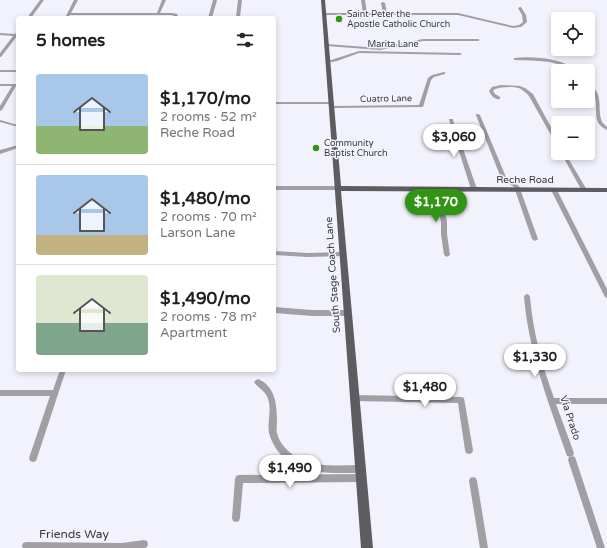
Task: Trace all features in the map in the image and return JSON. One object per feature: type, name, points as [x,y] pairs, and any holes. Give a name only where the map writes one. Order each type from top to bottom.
[{"type":"main road","name":"South Stage Coach Lane","points":[[323,0],[330,105],[367,548]]},
{"type":"main road","name":"Reche Road","points":[[338,188],[607,190]]},
{"type":"street","points":[[30,16],[42,0]]},
{"type":"street","points":[[76,0],[68,16],[134,16],[158,14],[171,16]]},
{"type":"street","points":[[158,14],[164,0]]},
{"type":"street","points":[[211,16],[215,0]]},
{"type":"street","points":[[238,16],[240,0]]},
{"type":"street","points":[[363,0],[365,14]]},
{"type":"street","points":[[383,3],[385,14]]},
{"type":"street","points":[[324,14],[458,14],[513,27],[520,26],[525,22],[520,8]]},
{"type":"street","points":[[0,35],[16,33]]},
{"type":"street","points":[[0,56],[16,34]]},
{"type":"street","points":[[326,45],[380,49],[423,40],[478,40]]},
{"type":"street","name":"Marita Lane","points":[[327,62],[337,61],[359,52],[460,54]]},
{"type":"street","points":[[515,59],[552,60],[563,64]]},
{"type":"street","points":[[0,71],[16,71]]},
{"type":"street","name":"Cuatro Lane","points":[[330,105],[421,106],[429,79],[432,76],[444,74]]},
{"type":"street","points":[[0,86],[16,85]]},
{"type":"street","points":[[0,110],[16,86]]},
{"type":"street","points":[[498,98],[493,95],[491,91],[497,87],[519,87],[524,89],[531,95],[551,131]]},
{"type":"street","points":[[595,93],[597,96],[599,120],[602,126],[607,129]]},
{"type":"street","points":[[276,103],[330,105]]},
{"type":"street","points":[[478,115],[504,178],[515,185],[535,239]]},
{"type":"street","points":[[450,120],[474,189]]},
{"type":"street","points":[[0,121],[16,125]]},
{"type":"street","points":[[0,152],[16,147]]},
{"type":"street","points":[[567,160],[584,190]]},
{"type":"street","name":"Reche Road","points":[[276,188],[338,188]]},
{"type":"street","points":[[433,189],[437,201],[441,207],[447,256]]},
{"type":"street","points":[[554,190],[607,295]]},
{"type":"street","points":[[276,253],[308,255],[343,254]]},
{"type":"street","name":"Via Prado","points":[[527,297],[527,310],[536,351],[601,548]]},
{"type":"street","points":[[276,310],[312,314],[348,313]]},
{"type":"street","points":[[33,458],[62,372]]},
{"type":"street","points":[[258,382],[270,392],[273,400],[273,434],[278,444],[288,457],[298,463],[315,469],[360,474]]},
{"type":"street","points":[[0,393],[55,393]]},
{"type":"street","points":[[354,398],[461,400],[469,450]]},
{"type":"street","points":[[552,401],[607,401]]},
{"type":"street","points":[[236,518],[239,479],[360,474]]},
{"type":"street","points":[[473,481],[484,548]]},
{"type":"street","name":"Friends Way","points":[[26,546],[122,547],[144,544]]},
{"type":"place","name":"Saint Peter the Apostle Catholic Church","points":[[339,19]]},
{"type":"place","name":"Community Baptist Church","points":[[316,148]]}]
